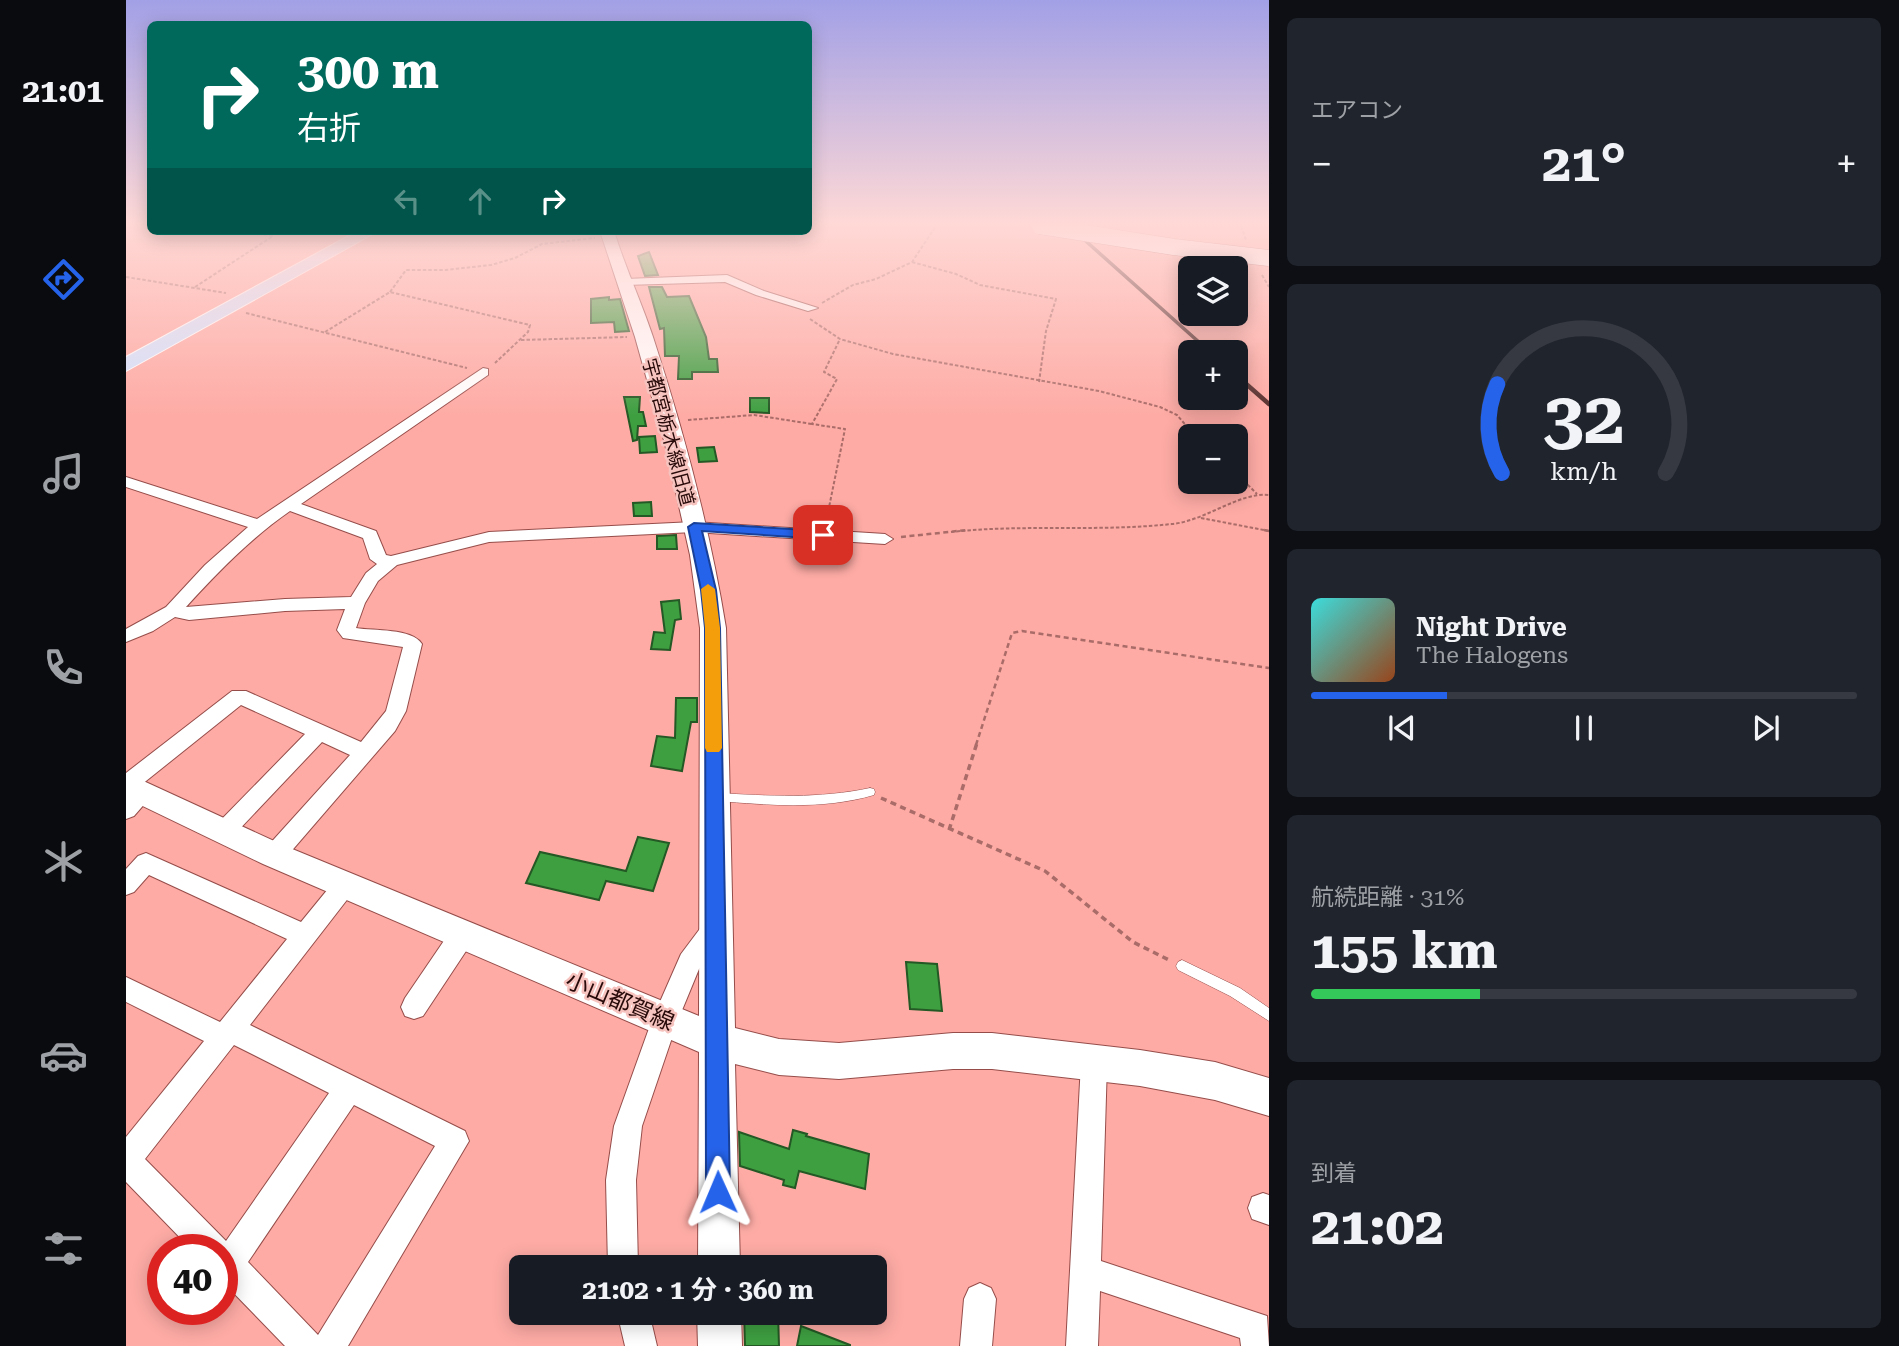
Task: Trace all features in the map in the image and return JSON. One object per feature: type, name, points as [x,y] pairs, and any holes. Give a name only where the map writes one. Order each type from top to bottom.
[{"type":"main road","points":[[126,365],[256,289]]},
{"type":"main road","points":[[126,357],[260,289]]},
{"type":"main road","name":"小山都賀線","points":[[716,1041],[779,1057],[839,1061],[953,1051],[992,1051],[1215,1081],[1269,1097]]},
{"type":"street","name":"宇都宮栃木線旧道","points":[[627,289],[644,337],[694,527],[708,590],[713,628],[719,1255]]},
{"type":"street","points":[[751,289],[812,308]]},
{"type":"street","points":[[126,636],[147,627],[172,611],[211,569],[259,525],[287,504],[483,372]]},
{"type":"street","points":[[126,482],[259,525]]},
{"type":"street","points":[[287,504],[370,535],[379,559],[391,561]]},
{"type":"street","points":[[274,855],[388,726],[396,711],[413,644],[409,641],[350,634],[346,630],[356,603],[372,577],[391,561],[489,537],[694,527],[885,539]]},
{"type":"street","points":[[172,611],[189,614],[285,605],[356,603]]},
{"type":"street","points":[[132,796],[239,696],[365,753]]},
{"type":"street","points":[[224,831],[320,732]]},
{"type":"street","name":"小山都賀線","points":[[132,796],[224,831],[274,855],[716,1041]]},
{"type":"street","points":[[126,885],[146,863],[305,935]]},
{"type":"street","points":[[198,1234],[126,1161],[345,885]]},
{"type":"street","points":[[623,1255],[621,1180],[628,1126],[665,1020],[691,962],[715,929]]},
{"type":"street","points":[[414,1007],[463,934]]},
{"type":"street","points":[[126,989],[349,1088],[455,1141],[330,1346]]},
{"type":"street","points":[[1082,1346],[1094,1063]]},
{"type":"street","points":[[238,1235],[349,1088]]},
{"type":"street","points":[[1085,1271],[1256,1327],[1257,1346]]},
{"type":"street","points":[[238,1275],[307,1346]]},
{"type":"street","points":[[976,1346],[980,1299]]},
{"type":"street","points":[[636,1325],[641,1346]]},
{"type":"street","points":[[719,1325],[720,1346]]},
{"type":"lane","points":[[714,797],[796,802],[842,800],[870,792]]},
{"type":"lane","points":[[1182,966],[1235,992],[1269,1015]]},
{"type":"path","points":[[204,289],[226,293],[205,304],[483,372],[520,341],[530,328],[523,321],[390,292]]},
{"type":"path","points":[[325,332],[392,289]]},
{"type":"path","points":[[846,289],[812,308],[808,314],[810,319],[840,339],[893,354],[1099,391],[1170,410],[1185,424]]},
{"type":"path","points":[[1001,289],[1056,299],[1046,331],[1039,382]]},
{"type":"path","points":[[520,341],[644,337]]},
{"type":"path","points":[[812,424],[836,379],[824,372],[840,339]]},
{"type":"path","points":[[667,421],[754,415],[845,429],[823,535]]},
{"type":"path","points":[[1248,485],[1257,494]]},
{"type":"path","points":[[885,539],[996,527],[1059,530],[1174,524],[1200,518],[1257,494],[1269,495]]},
{"type":"path","points":[[1200,518],[1269,531]]},
{"type":"path","points":[[949,830],[1013,633],[1022,631],[1269,668]]},
{"type":"path","points":[[870,792],[949,830],[1045,871],[1133,942],[1182,966]]},
{"type":"building","points":[[649,289],[663,289],[667,297],[689,296],[706,337],[709,359],[717,359],[718,372],[692,372],[692,379],[678,379],[679,356],[665,356],[664,328],[660,329]]},
{"type":"building","points":[[609,297],[609,300],[620,299],[629,331],[615,332],[614,322],[591,323],[591,299]]},
{"type":"building","points":[[624,397],[640,397],[639,412],[643,412],[646,426],[638,426],[637,440],[633,441]]},
{"type":"building","points":[[750,398],[769,398],[769,413],[750,412]]},
{"type":"building","points":[[655,436],[657,452],[640,453],[639,437]]},
{"type":"building","points":[[714,447],[717,461],[699,462],[697,448]]},
{"type":"building","points":[[651,502],[652,516],[634,516],[633,503]]},
{"type":"building","points":[[676,535],[677,549],[657,549],[657,536]]},
{"type":"building","points":[[679,600],[681,619],[675,620],[670,650],[651,649],[654,632],[665,633],[661,602]]},
{"type":"building","points":[[676,698],[697,698],[697,722],[691,722],[682,771],[651,766],[657,736],[675,738]]},
{"type":"building","points":[[638,837],[669,843],[653,891],[606,881],[599,900],[526,883],[540,852],[626,871]]},
{"type":"building","points":[[906,962],[937,964],[942,1011],[910,1009]]},
{"type":"building","points":[[793,1130],[869,1154],[865,1189],[799,1171],[795,1188],[783,1185],[784,1180],[740,1166],[739,1132],[789,1149]]},
{"type":"building","points":[[744,1325],[778,1325],[779,1346],[745,1346]]},
{"type":"building","points":[[801,1326],[850,1345],[850,1346],[797,1346]]},
{"type":"railway","points":[[1139,289],[1197,340]]},
{"type":"railway","points":[[1248,386],[1269,404]]},
{"type":"slow traffic","points":[[708,589],[713,628],[713,748]]},
{"type":"route","points":[[718,1192],[713,628],[708,590],[694,527],[823,535]]}]
